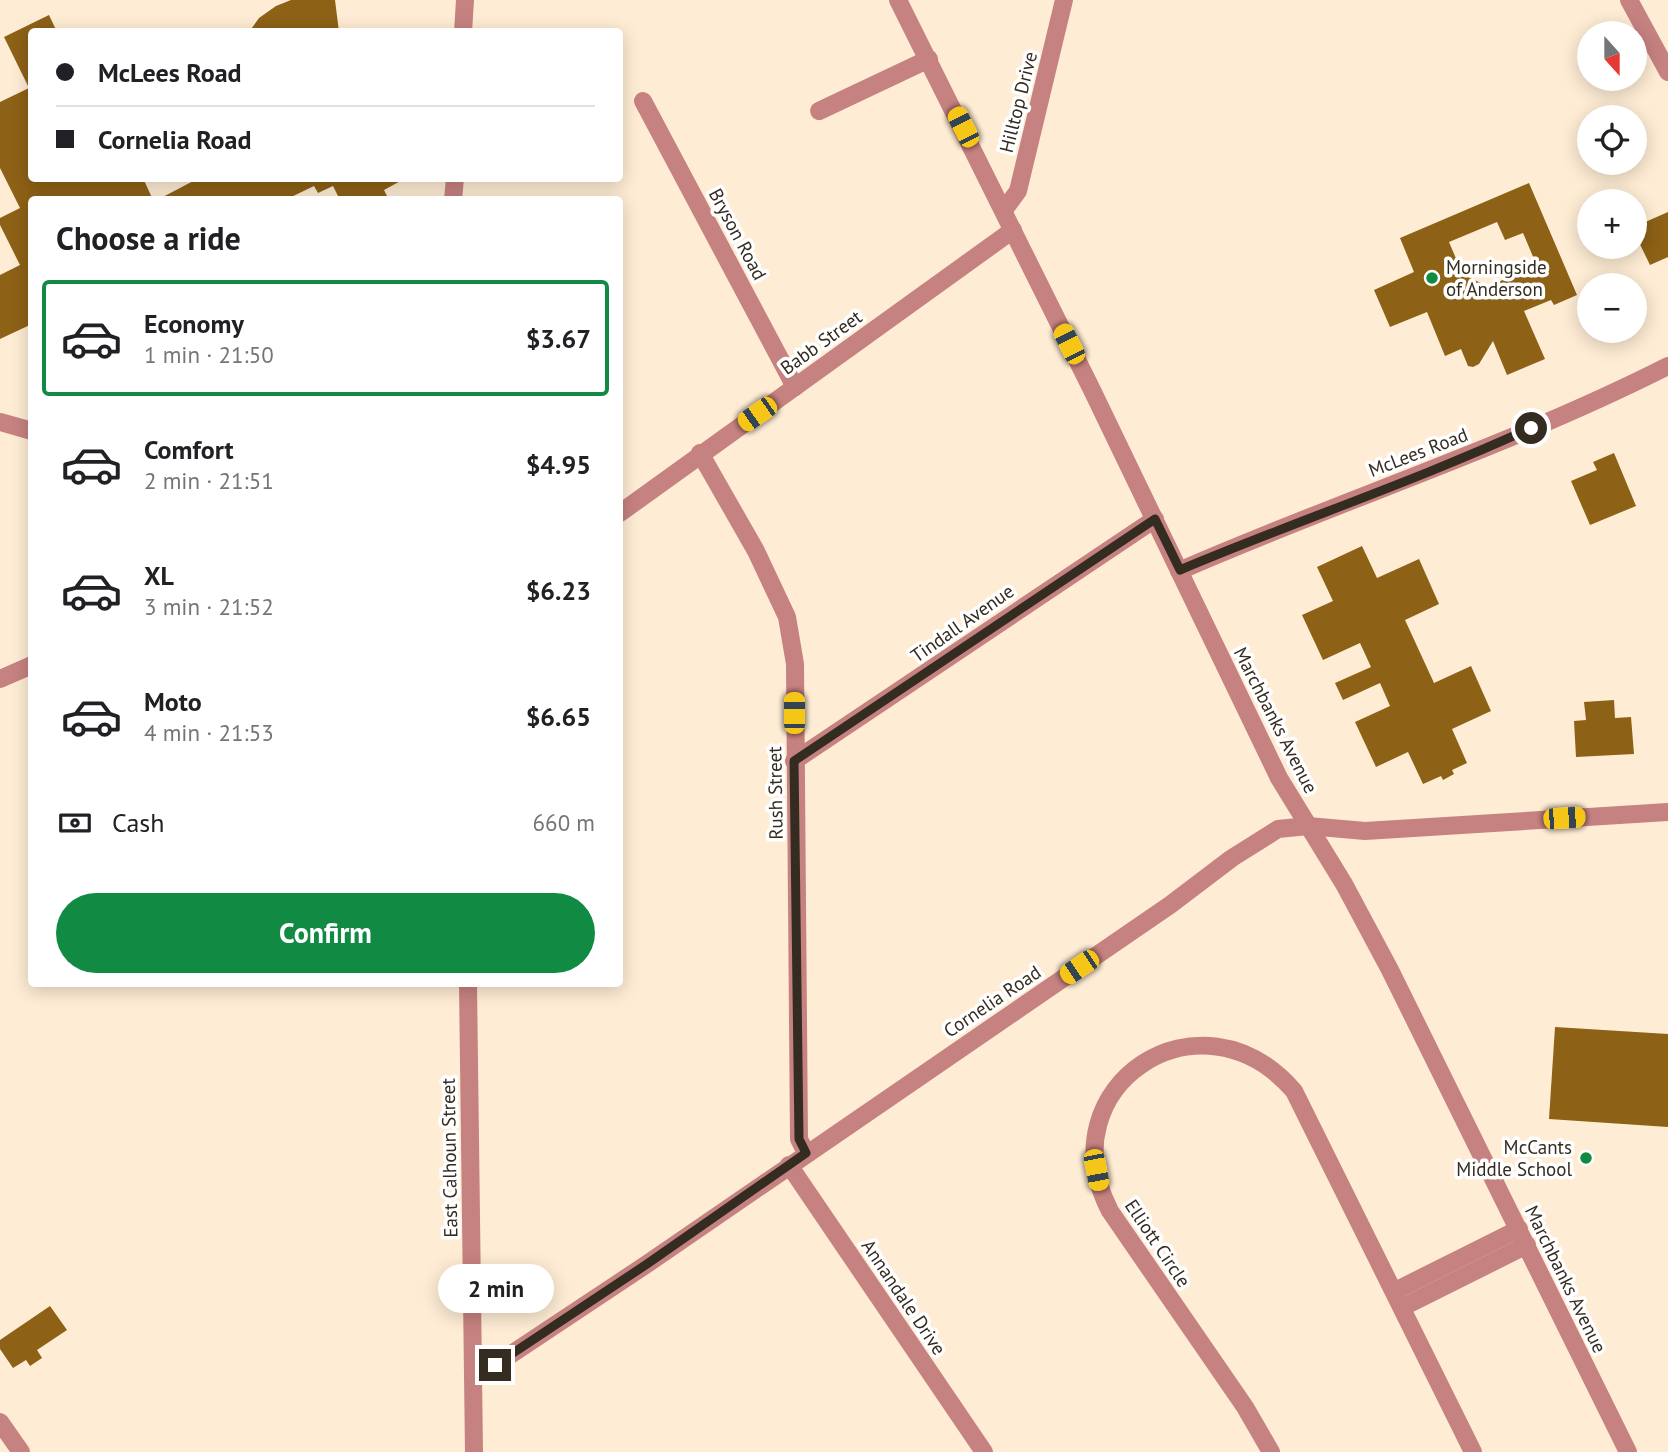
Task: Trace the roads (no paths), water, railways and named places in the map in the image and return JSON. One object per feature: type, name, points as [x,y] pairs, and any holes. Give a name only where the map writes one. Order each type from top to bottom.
[{"type":"street","points":[[464,28],[465,0]]},
{"type":"street","name":"Marchbanks Avenue","points":[[898,0],[1004,210],[1279,778],[1344,884],[1390,970],[1628,1452]]},
{"type":"street","name":"Hilltop Drive","points":[[1004,210],[1018,191],[1064,0]]},
{"type":"street","points":[[1629,0],[1668,72]]},
{"type":"street","points":[[819,111],[929,59]]},
{"type":"street","name":"Bryson Road","points":[[643,101],[795,387]]},
{"type":"street","name":"Babb Street","points":[[623,511],[1013,230]]},
{"type":"street","name":"McLees Road","points":[[1180,570],[1244,542],[1486,449],[1668,366]]},
{"type":"street","points":[[0,422],[28,430]]},
{"type":"street","name":"Rush Street","points":[[700,453],[755,551],[787,617],[795,664],[799,1139],[806,1153]]},
{"type":"street","name":"Tindall Avenue","points":[[794,761],[1155,519]]},
{"type":"street","points":[[0,679],[28,667]]},
{"type":"street","name":"Cornelia Road","points":[[473,1375],[495,1365],[561,1321],[1170,905],[1232,858],[1278,829],[1308,826],[1365,831],[1668,812]]},
{"type":"street","name":"East Calhoun Street","points":[[468,987],[474,1452]]},
{"type":"street","name":"Elliott Circle","points":[[1271,1452],[1245,1408],[1110,1211],[1100,1190],[1094,1150],[1096,1128],[1113,1094],[1128,1075],[1150,1059],[1195,1045],[1233,1048],[1251,1055],[1281,1076],[1298,1099],[1473,1452]]},
{"type":"street","name":"Annandale Drive","points":[[789,1165],[984,1452]]},
{"type":"street","points":[[1399,1299],[1523,1237]]},
{"type":"street","points":[[0,1422],[21,1452]]},
{"type":"place","name":"Morningside of Anderson","points":[[1432,278]]},
{"type":"place","name":"McCants Middle School","points":[[1586,1158]]}]
